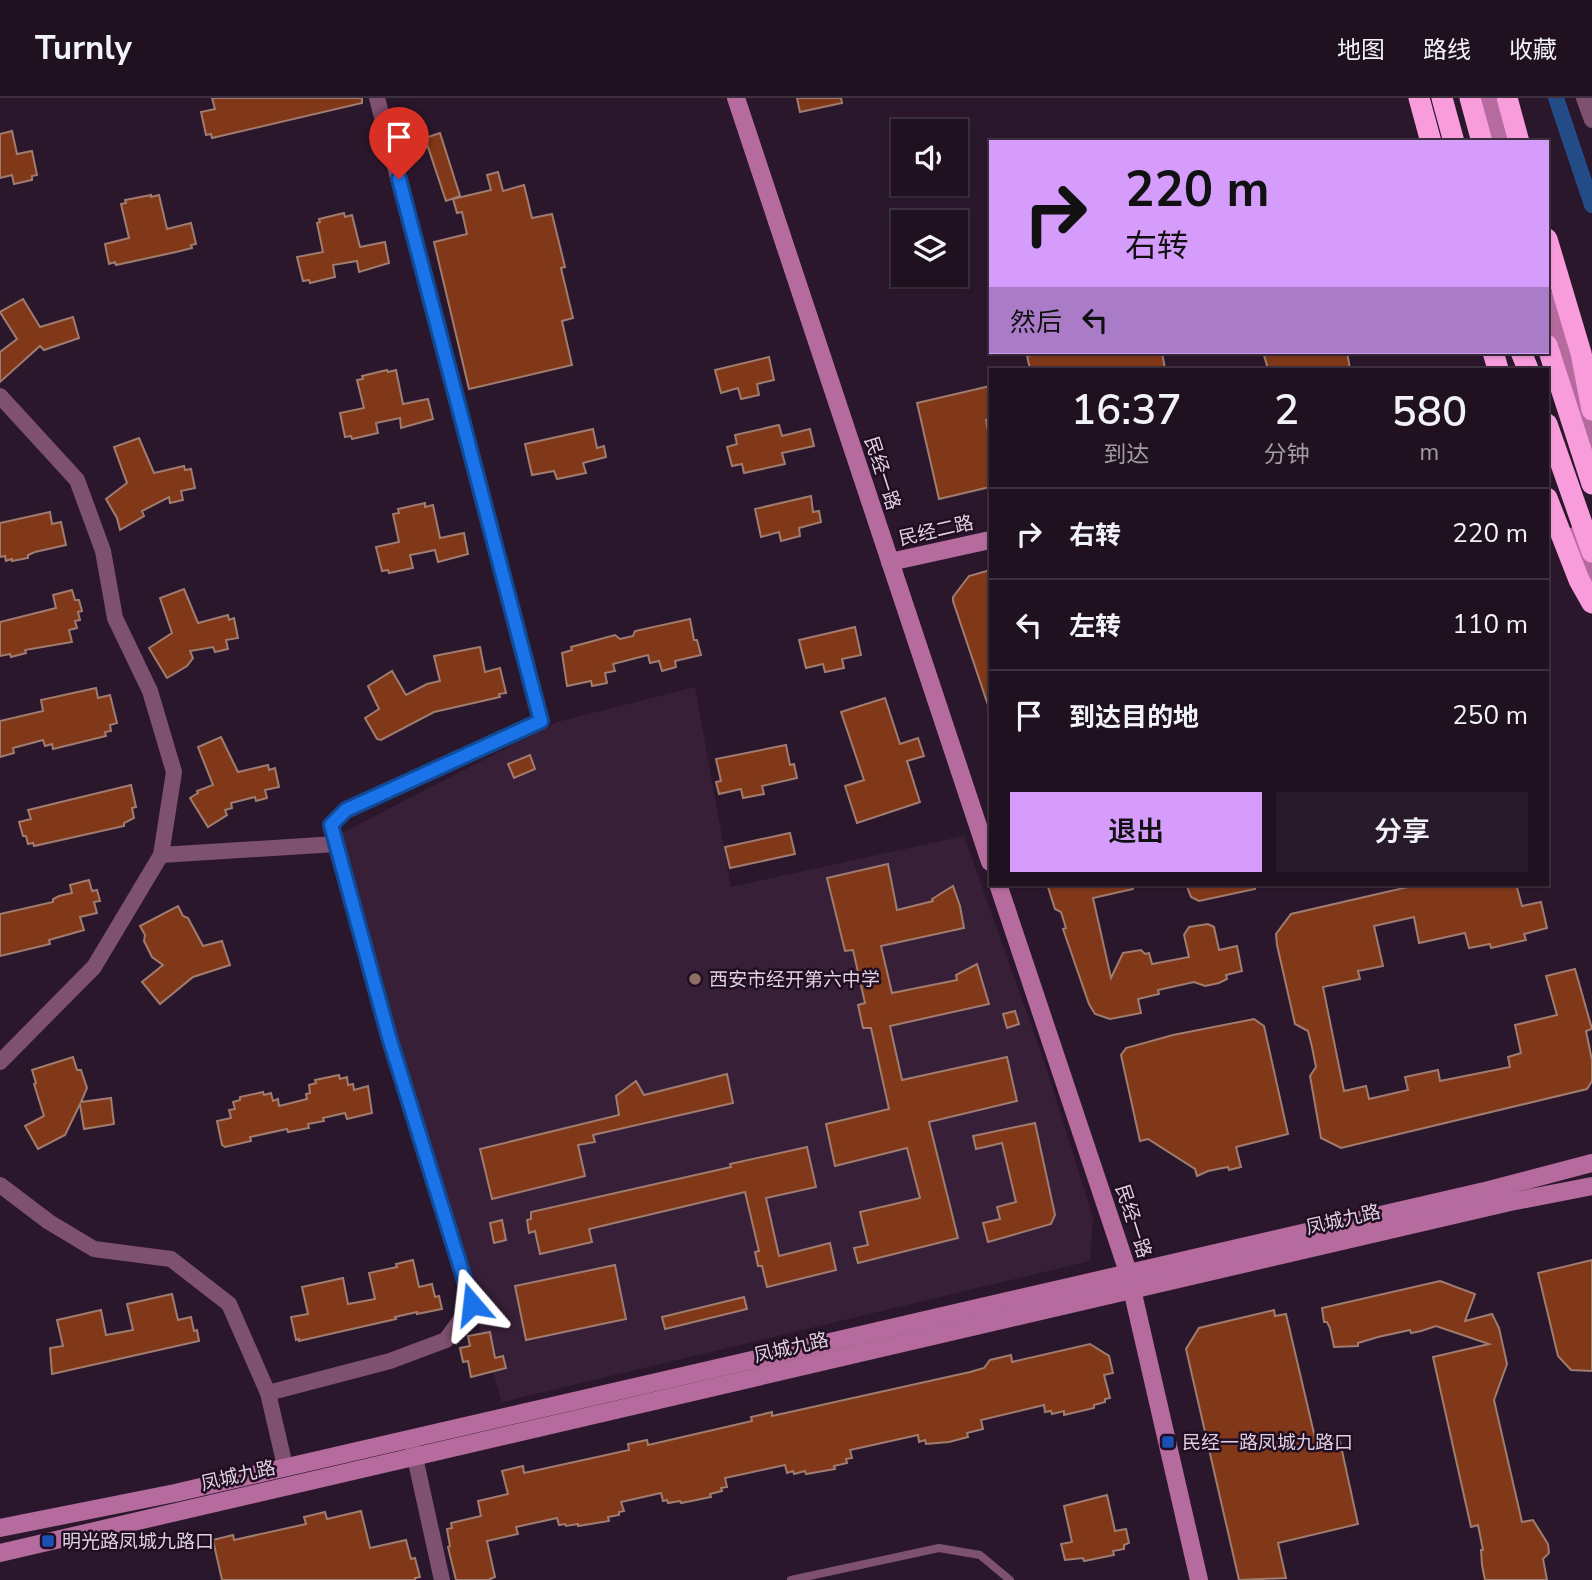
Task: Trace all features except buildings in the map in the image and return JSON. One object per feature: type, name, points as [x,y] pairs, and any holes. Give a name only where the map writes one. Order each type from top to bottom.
[{"type":"highway","points":[[1419,98],[1430,140]]},
{"type":"highway","points":[[1442,98],[1453,140]]},
{"type":"highway","points":[[1469,98],[1481,140]]},
{"type":"highway","points":[[1507,98],[1518,140]]},
{"type":"highway","points":[[1549,246],[1581,353],[1590,417]]},
{"type":"highway","points":[[1549,351],[1592,484]]},
{"type":"highway","points":[[1549,430],[1592,552]]},
{"type":"highway","points":[[1549,503],[1579,580],[1592,603]]},
{"type":"street","points":[[268,1393],[390,1361],[446,1340],[472,1304],[389,1037],[331,825],[346,810],[541,721],[377,98]]},
{"type":"street","name":"民经一路","points":[[736,98],[989,859]]},
{"type":"street","points":[[1434,98],[1445,140]]},
{"type":"street","points":[[1487,98],[1498,140]]},
{"type":"street","points":[[1584,98],[1592,120]]},
{"type":"street","points":[[1549,304],[1590,417],[1592,444]]},
{"type":"street","points":[[0,396],[77,480],[103,551],[115,618],[150,691],[174,772],[161,855],[94,967],[0,1062]]},
{"type":"street","points":[[1549,418],[1590,417]]},
{"type":"street","points":[[1549,455],[1592,582]]},
{"type":"street","name":"民经二路","points":[[890,562],[989,540]]},
{"type":"street","points":[[161,855],[336,844]]},
{"type":"street","name":"民经一路","points":[[999,886],[1131,1281],[1199,1580]]},
{"type":"street","name":"凤城九路","points":[[0,1553],[413,1447],[1131,1281],[1592,1163]]},
{"type":"street","points":[[0,1185],[50,1222],[94,1249],[171,1259],[229,1304],[268,1393],[285,1466]]},
{"type":"street","name":"凤城九路","points":[[1131,1281],[1592,1186]]},
{"type":"street","points":[[413,1447],[442,1580]]},
{"type":"street","name":"凤城九路","points":[[0,1528],[175,1493],[285,1466],[413,1447]]},
{"type":"lane","points":[[791,1580],[939,1548],[980,1555],[1010,1580]]},
{"type":"shaded area","name":"西安市经开第六中学","points":[[695,687],[731,887],[964,836],[1047,1070],[1093,1218],[1090,1261],[502,1402],[334,837],[557,722]]},
{"type":"waterway","points":[[1556,98],[1592,205]]},
{"type":"place","name":"西安市经开第六中学","points":[[695,979]]},
{"type":"place","name":"民经一路凤城九路口","points":[[1168,1442]]},
{"type":"place","name":"明光路凤城九路口","points":[[48,1541]]},
{"type":"route","points":[[399,179],[541,721],[346,810],[331,825],[389,1037],[472,1304]]}]
